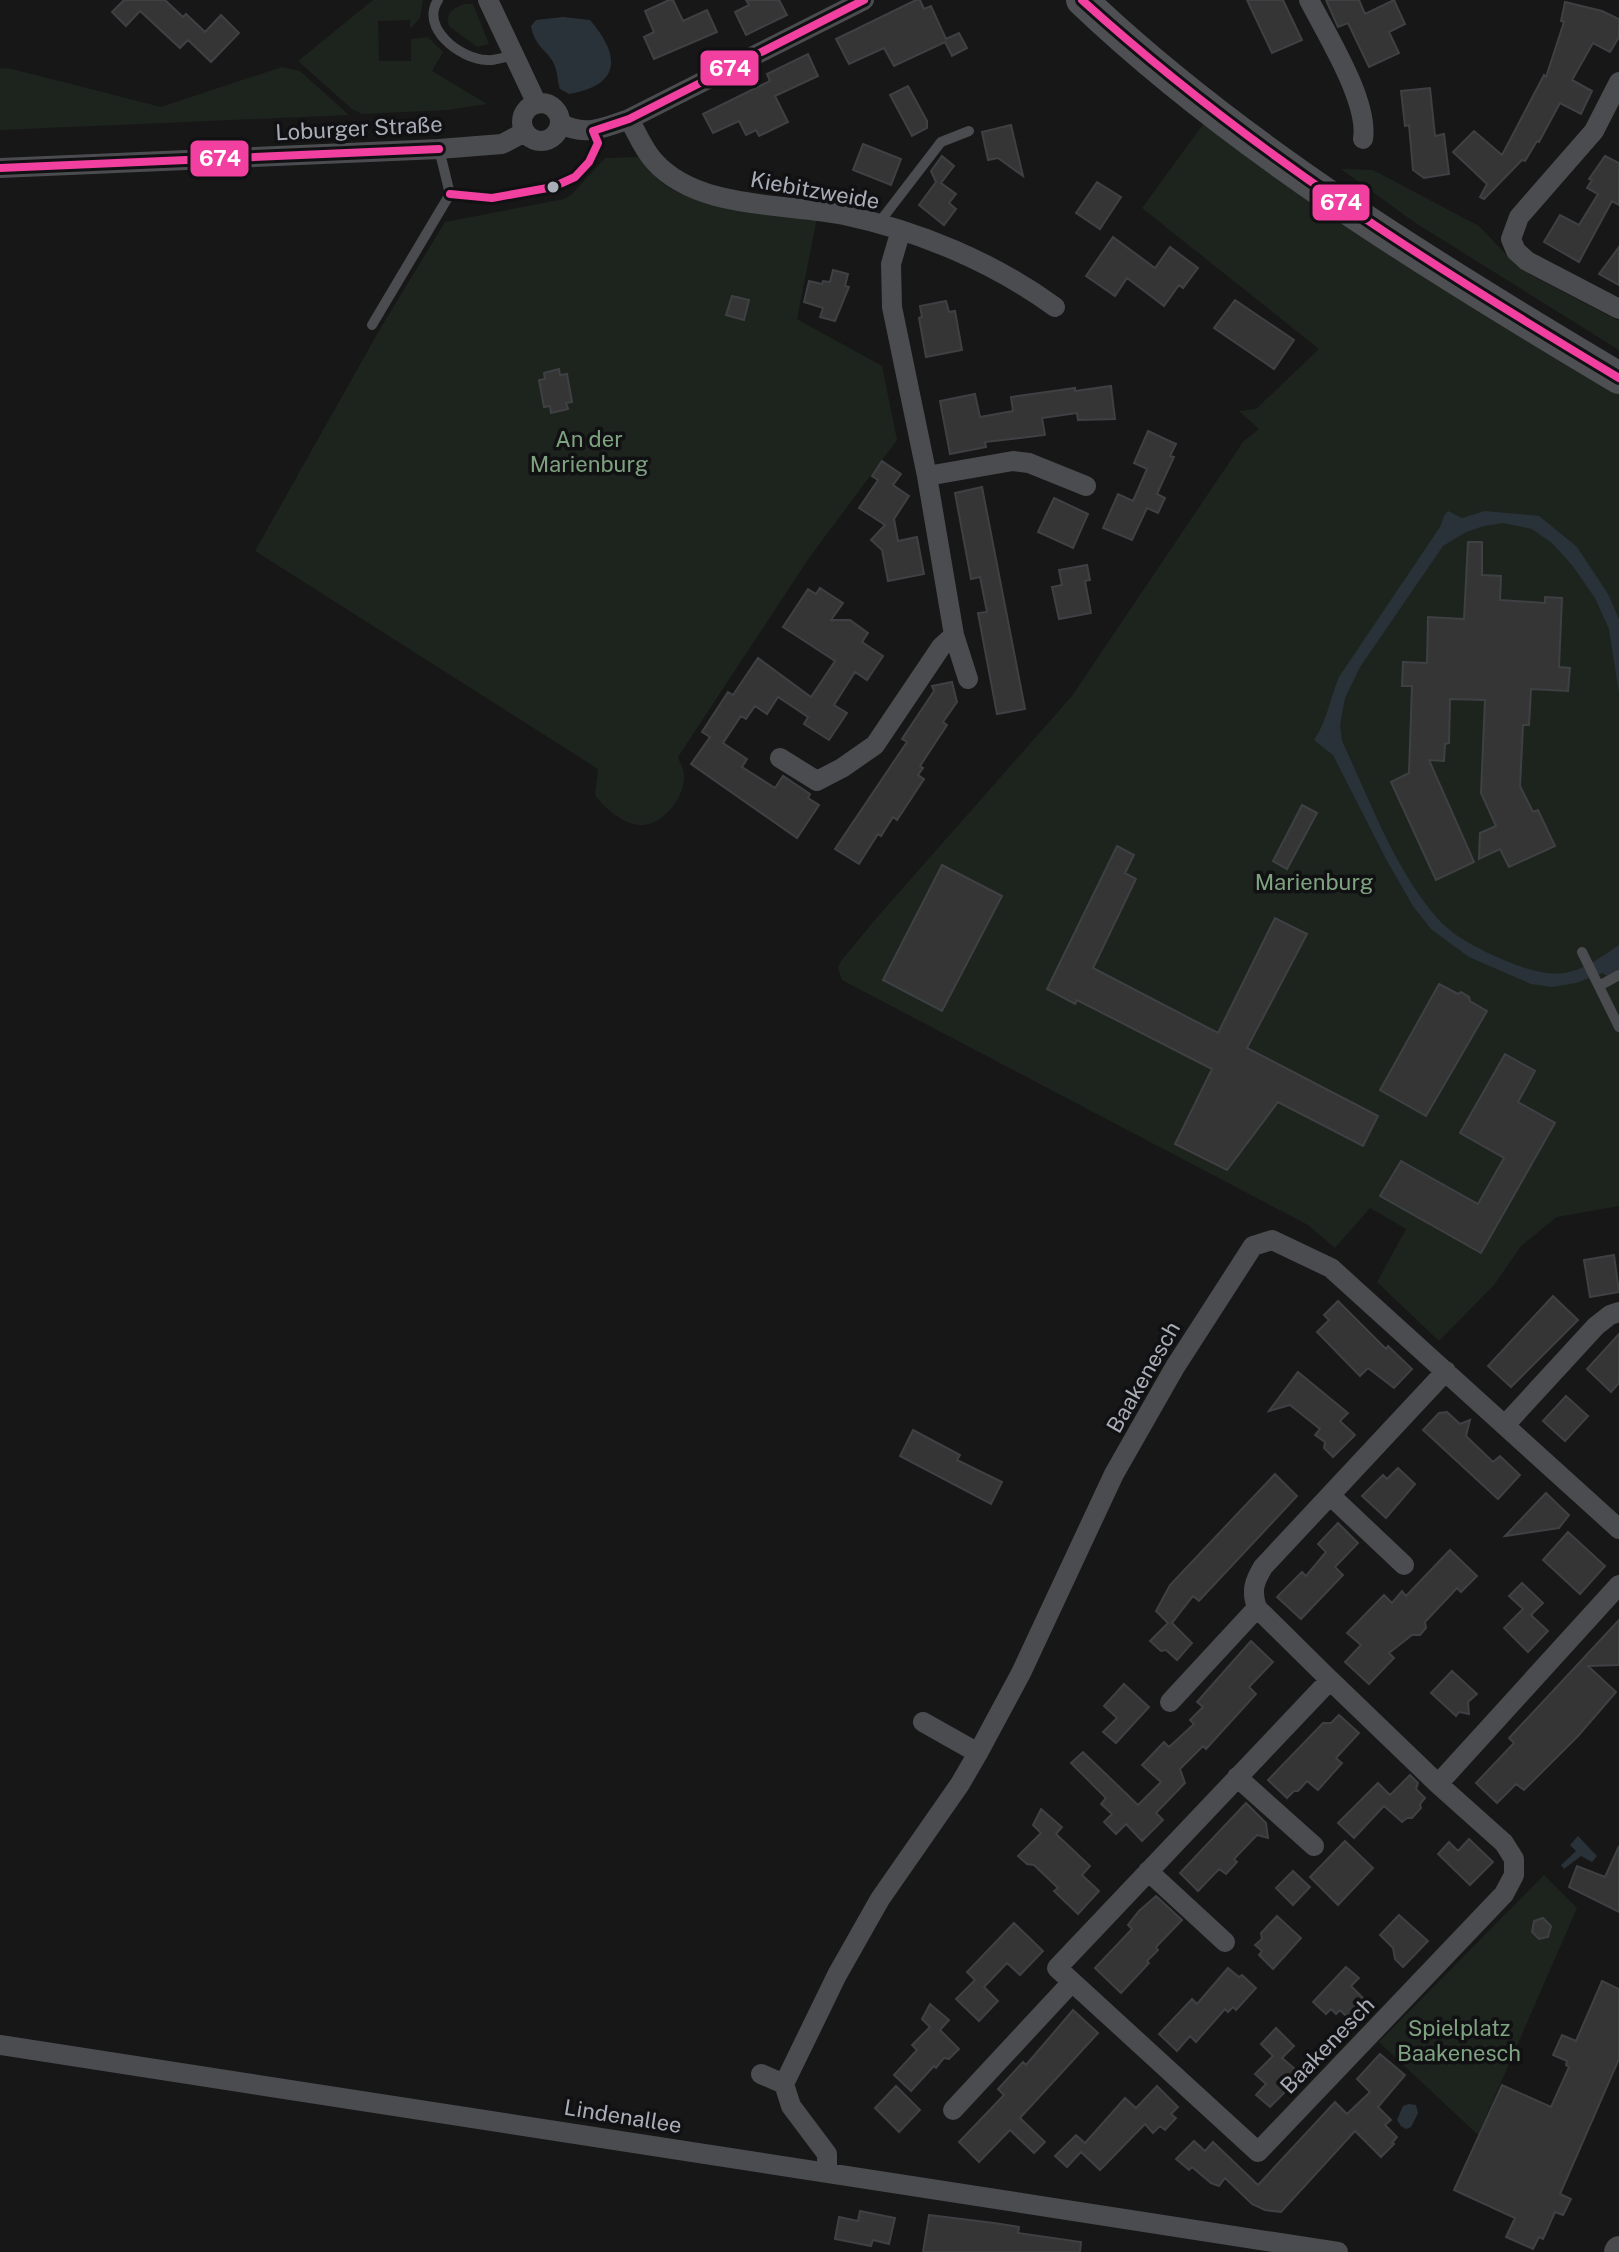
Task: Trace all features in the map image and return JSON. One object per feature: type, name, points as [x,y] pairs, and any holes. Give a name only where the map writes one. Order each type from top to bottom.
[{"type":"main road","points":[[1082,0],[1190,92],[1269,151],[1389,234],[1619,378]]},
{"type":"street","points":[[488,0],[537,104],[553,108],[560,123],[579,131],[593,131],[629,119],[864,0]]},
{"type":"street","points":[[1309,0],[1354,90],[1366,123],[1363,139]]},
{"type":"street","points":[[1619,82],[1594,131],[1519,217],[1511,239],[1516,251],[1527,261],[1619,309]]},
{"type":"street","points":[[537,104],[524,115],[525,132],[534,140],[546,140],[555,134],[560,123]]},
{"type":"street","name":"Kiebitzweide","points":[[629,119],[655,162],[669,175],[696,189],[736,200],[843,215],[901,230],[949,248],[1027,287],[1055,307]]},
{"type":"street","name":"Loburger Straße","points":[[0,168],[439,149],[502,144],[525,132]]},
{"type":"street","points":[[901,230],[891,264],[892,307],[927,476],[954,635],[968,679]]},
{"type":"street","points":[[927,476],[1013,461],[1029,463],[1086,486]]},
{"type":"street","points":[[780,758],[817,781],[875,745],[941,647],[954,635]]},
{"type":"street","name":"Baakenesch","points":[[784,2084],[837,1975],[880,1899],[978,1753],[1021,1673],[1114,1474],[1175,1367],[1253,1246],[1272,1240],[1331,1268],[1619,1529]]},
{"type":"street","points":[[1505,1425],[1596,1326],[1619,1312]]},
{"type":"street","points":[[1170,1702],[1257,1608],[1252,1594],[1255,1579],[1263,1567],[1446,1371]]},
{"type":"street","points":[[1331,1496],[1404,1565]]},
{"type":"street","points":[[1438,1784],[1619,1585]]},
{"type":"street","name":"Baakenesch","points":[[1072,1982],[1258,2152],[1504,1894],[1514,1875],[1514,1859],[1504,1843],[1438,1784],[1257,1608]]},
{"type":"street","points":[[953,2110],[1072,1982],[1057,1968],[1330,1680]]},
{"type":"street","points":[[923,1722],[978,1753]]},
{"type":"street","points":[[1237,1777],[1314,1846]]},
{"type":"street","points":[[1148,1871],[1225,1942]]},
{"type":"street","name":"Lindenallee","points":[[0,2045],[827,2172],[1234,2245],[1338,2252]]},
{"type":"street","points":[[761,2074],[784,2084],[791,2106],[827,2154],[827,2172]]},
{"type":"lane","points":[[438,0],[432,14],[436,29],[452,46],[487,61],[512,55]]},
{"type":"lane","points":[[450,194],[492,198],[553,187],[575,177],[589,162],[598,143],[593,131]]},
{"type":"lane","points":[[878,224],[941,142],[969,131]]},
{"type":"lane","points":[[372,325],[450,194],[439,149]]},
{"type":"lane","points":[[1582,952],[1619,1027]]},
{"type":"lane","points":[[1597,982],[1619,975]]},
{"type":"green space","points":[[373,0],[423,0],[420,18],[410,29],[410,20],[378,21],[379,61],[411,61],[411,39],[428,37],[443,52],[432,71],[487,104],[447,110],[362,114],[352,109],[298,61]]},
{"type":"green space","points":[[465,4],[473,4],[489,44],[477,47],[449,26],[451,12]]},
{"type":"green space","points":[[282,67],[300,71],[349,115],[0,130],[0,68],[161,107]]},
{"type":"green space","name":"Marienburg","points":[[1207,119],[1619,394],[1619,1206],[1557,1217],[1521,1246],[1494,1285],[1439,1341],[1377,1282],[1406,1229],[1370,1208],[1335,1248],[1308,1225],[842,980],[838,968],[873,922],[1072,696],[1243,442],[1259,429],[1239,411],[1256,409],[1319,349],[1142,208]]},
{"type":"green space","name":"An der Marienburg","points":[[641,157],[660,181],[694,199],[736,209],[817,218],[797,319],[882,366],[897,440],[809,558],[678,757],[684,783],[674,805],[663,817],[641,825],[619,817],[595,795],[598,769],[255,551],[380,329],[445,222],[564,199],[605,158]]},
{"type":"green space","points":[[1341,169],[1373,170],[1479,226],[1516,265],[1619,321],[1619,350],[1414,222]]},
{"type":"green space","name":"Spielplatz Baakenesch","points":[[1544,1875],[1577,1908],[1478,2135],[1379,2042]]},
{"type":"shaded area","points":[[563,17],[590,20],[607,45],[611,57],[607,76],[599,84],[569,94],[560,89],[554,64],[538,44],[531,26],[536,20]]},
{"type":"shaded area","points":[[1448,511],[1462,518],[1485,511],[1539,516],[1577,547],[1608,594],[1619,619],[1619,693],[1609,629],[1595,598],[1572,565],[1552,543],[1532,529],[1503,523],[1484,526],[1466,532],[1443,546],[1360,667],[1345,698],[1340,725],[1342,741],[1408,878],[1445,926],[1497,957],[1524,968],[1553,974],[1577,970],[1619,945],[1619,970],[1609,977],[1602,973],[1576,983],[1552,987],[1531,984],[1469,957],[1431,929],[1413,906],[1386,859],[1333,755],[1314,740],[1339,677]]},
{"type":"shaded area","points":[[1578,1836],[1597,1856],[1592,1862],[1581,1856],[1564,1869],[1561,1865],[1576,1851],[1570,1845]]},
{"type":"shaded area","points":[[1416,2105],[1418,2113],[1411,2127],[1406,2129],[1397,2120],[1403,2106]]},
{"type":"building","points":[[124,0],[165,0],[205,32],[221,15],[239,33],[211,62],[188,40],[180,48],[140,11],[126,26],[112,12]]},
{"type":"building","points":[[673,0],[683,21],[707,10],[717,32],[654,59],[644,37],[654,32],[645,11]]},
{"type":"building","points":[[746,0],[779,0],[787,15],[746,35],[735,12],[749,5]]},
{"type":"building","points":[[920,0],[924,9],[931,6],[946,39],[959,33],[967,48],[952,56],[945,42],[894,66],[884,48],[849,64],[836,39]]},
{"type":"building","points":[[1247,0],[1283,0],[1302,40],[1272,53]]},
{"type":"building","points":[[1326,0],[1359,0],[1365,14],[1394,0],[1405,24],[1389,32],[1399,53],[1369,67],[1348,23],[1338,27]]},
{"type":"building","points":[[1565,2],[1602,11],[1619,19],[1619,37],[1610,52],[1593,43],[1572,80],[1592,91],[1581,114],[1560,103],[1525,161],[1522,160],[1484,199],[1480,197],[1487,184],[1453,152],[1474,131],[1502,155],[1544,75],[1546,77],[1564,22],[1561,21]]},
{"type":"building","points":[[808,54],[818,76],[775,96],[788,122],[759,136],[756,130],[746,135],[739,121],[713,133],[703,114],[770,81],[767,74]]},
{"type":"building","points":[[908,86],[927,121],[927,128],[912,136],[890,95]]},
{"type":"building","points":[[1430,88],[1435,136],[1444,134],[1449,174],[1424,178],[1413,170],[1409,125],[1405,126],[1401,91]]},
{"type":"building","points":[[1011,125],[1023,176],[998,158],[988,160],[982,132]]},
{"type":"building","points":[[863,144],[901,159],[891,185],[853,170]]},
{"type":"building","points":[[942,156],[954,166],[941,183],[956,194],[949,203],[956,209],[944,225],[919,205],[936,182],[931,171]]},
{"type":"building","points":[[1605,156],[1619,163],[1619,205],[1612,201],[1579,262],[1544,242],[1560,215],[1579,225],[1598,194],[1587,188],[1592,180],[1589,179]]},
{"type":"building","points":[[1097,182],[1121,197],[1100,229],[1076,213]]},
{"type":"building","points":[[1113,237],[1155,268],[1170,247],[1198,268],[1183,288],[1179,285],[1164,306],[1127,278],[1115,296],[1086,276]]},
{"type":"building","points":[[1619,247],[1619,285],[1599,274]]},
{"type":"building","points":[[833,270],[848,274],[845,286],[849,287],[835,321],[820,317],[823,308],[804,302],[809,281],[830,282]]},
{"type":"building","points":[[732,296],[749,300],[744,320],[726,315]]},
{"type":"building","points":[[1235,300],[1294,340],[1274,369],[1214,328]]},
{"type":"building","points":[[946,301],[949,312],[955,311],[962,350],[926,357],[920,306]]},
{"type":"building","points":[[559,369],[560,375],[567,374],[572,402],[566,403],[568,409],[551,413],[550,406],[544,407],[539,380],[545,379],[544,373]]},
{"type":"building","points":[[1111,386],[1115,419],[1078,420],[1077,413],[1042,418],[1045,435],[985,442],[986,447],[950,454],[940,401],[975,394],[980,417],[1013,411],[1011,397]]},
{"type":"building","points":[[1148,431],[1176,444],[1170,456],[1174,457],[1157,494],[1165,498],[1158,513],[1147,508],[1132,540],[1103,528],[1118,494],[1133,501],[1147,469],[1134,463]]},
{"type":"building","points":[[882,461],[901,474],[893,485],[909,496],[894,519],[898,541],[917,537],[924,574],[888,581],[882,550],[871,540],[885,525],[859,508],[878,480],[872,476]]},
{"type":"building","points":[[982,487],[1025,709],[997,714],[978,613],[987,612],[980,577],[971,579],[955,493]]},
{"type":"building","points":[[1054,498],[1088,514],[1073,548],[1038,532]]},
{"type":"building","points":[[1468,542],[1482,542],[1482,575],[1501,576],[1500,600],[1545,603],[1545,597],[1562,598],[1559,667],[1570,668],[1568,691],[1531,689],[1529,725],[1523,725],[1520,786],[1533,812],[1538,810],[1555,846],[1509,867],[1500,849],[1479,859],[1480,833],[1496,826],[1481,793],[1485,700],[1450,699],[1449,743],[1445,744],[1444,761],[1429,760],[1474,862],[1436,880],[1391,782],[1409,773],[1412,686],[1402,686],[1403,662],[1427,663],[1428,617],[1464,619]]},
{"type":"building","points":[[1087,565],[1090,580],[1085,581],[1091,613],[1059,619],[1052,587],[1062,585],[1059,570]]},
{"type":"building","points":[[820,588],[843,603],[831,620],[850,620],[868,633],[862,642],[883,656],[867,680],[855,672],[834,705],[847,713],[829,740],[804,724],[808,717],[778,697],[767,714],[755,706],[746,719],[741,716],[723,743],[747,759],[742,767],[775,788],[783,776],[810,794],[808,798],[819,805],[797,838],[691,764],[710,737],[702,732],[728,692],[733,695],[758,658],[811,697],[835,661],[783,627],[808,589],[816,594]]},
{"type":"building","points":[[952,682],[957,702],[943,722],[947,725],[920,766],[923,768],[918,775],[924,779],[897,820],[893,817],[881,836],[878,834],[859,864],[835,849],[907,742],[902,739],[934,691],[932,686]]},
{"type":"building","points":[[1302,805],[1317,813],[1287,869],[1273,861]]},
{"type":"building","points":[[1117,846],[1134,855],[1125,873],[1136,879],[1093,968],[1218,1033],[1275,918],[1307,934],[1247,1048],[1378,1116],[1363,1146],[1278,1102],[1227,1170],[1175,1144],[1212,1069],[1077,1000],[1075,1004],[1047,989]]},
{"type":"building","points":[[942,865],[1002,896],[942,1011],[883,980]]},
{"type":"building","points":[[1439,984],[1458,994],[1461,992],[1487,1011],[1426,1116],[1380,1090]]},
{"type":"building","points":[[1505,1054],[1535,1071],[1518,1102],[1555,1123],[1481,1253],[1380,1196],[1401,1161],[1478,1204],[1504,1158],[1460,1133]]},
{"type":"building","points":[[1614,1255],[1619,1292],[1590,1297],[1584,1260]]},
{"type":"building","points":[[1553,1296],[1578,1320],[1511,1387],[1488,1366]]},
{"type":"building","points":[[1338,1301],[1386,1349],[1388,1346],[1412,1369],[1394,1388],[1368,1368],[1360,1376],[1317,1332],[1329,1320],[1324,1315]]},
{"type":"building","points":[[1619,1334],[1619,1383],[1611,1392],[1587,1369]]},
{"type":"building","points":[[1298,1372],[1348,1413],[1340,1421],[1355,1435],[1333,1457],[1324,1448],[1325,1442],[1315,1435],[1320,1429],[1290,1405],[1269,1411]]},
{"type":"building","points":[[1566,1396],[1588,1416],[1565,1441],[1543,1421]]},
{"type":"building","points":[[1447,1412],[1460,1424],[1470,1420],[1466,1436],[1493,1462],[1500,1456],[1520,1475],[1498,1499],[1423,1430],[1439,1413]]},
{"type":"building","points":[[913,1430],[960,1455],[957,1460],[1002,1482],[991,1504],[900,1456]]},
{"type":"building","points":[[1398,1468],[1415,1484],[1386,1518],[1362,1496],[1383,1475],[1387,1479]]},
{"type":"building","points":[[1275,1474],[1297,1496],[1199,1601],[1193,1596],[1172,1623],[1192,1643],[1177,1660],[1166,1650],[1161,1651],[1150,1641],[1168,1623],[1156,1611],[1170,1585]]},
{"type":"building","points":[[1546,1493],[1569,1515],[1559,1528],[1505,1536]]},
{"type":"building","points":[[1338,1523],[1358,1543],[1335,1567],[1343,1575],[1301,1619],[1277,1597],[1302,1572],[1306,1576],[1326,1552],[1318,1544]]},
{"type":"building","points":[[1568,1532],[1605,1566],[1580,1594],[1543,1560]]},
{"type":"building","points":[[1450,1550],[1477,1576],[1461,1592],[1457,1588],[1425,1622],[1426,1628],[1420,1635],[1412,1635],[1389,1653],[1394,1658],[1369,1684],[1345,1662],[1361,1645],[1347,1633],[1384,1595],[1392,1603],[1402,1591],[1406,1596]]},
{"type":"building","points":[[1522,1583],[1543,1603],[1531,1615],[1548,1631],[1528,1652],[1504,1628],[1523,1609],[1509,1596]]},
{"type":"building","points":[[1619,1620],[1619,1665],[1588,1666],[1616,1692],[1578,1736],[1524,1790],[1516,1784],[1497,1803],[1476,1783],[1514,1743],[1509,1738]]},
{"type":"building","points":[[1251,1641],[1273,1662],[1249,1687],[1256,1694],[1206,1749],[1203,1746],[1180,1769],[1185,1783],[1156,1813],[1163,1820],[1142,1841],[1126,1824],[1116,1834],[1104,1822],[1112,1814],[1101,1804],[1106,1798],[1071,1763],[1083,1752],[1138,1805],[1161,1782],[1142,1765],[1164,1742],[1169,1747],[1194,1724],[1190,1720],[1203,1707],[1197,1702]]},
{"type":"building","points":[[1452,1671],[1477,1694],[1468,1702],[1469,1714],[1459,1712],[1456,1716],[1431,1693]]},
{"type":"building","points":[[1124,1684],[1149,1707],[1116,1743],[1103,1732],[1117,1718],[1104,1706]]},
{"type":"building","points":[[1339,1715],[1359,1733],[1336,1758],[1342,1763],[1318,1790],[1307,1781],[1287,1798],[1268,1780],[1323,1723],[1331,1723]]},
{"type":"building","points":[[1410,1775],[1418,1783],[1416,1789],[1425,1798],[1412,1818],[1402,1822],[1384,1806],[1354,1838],[1338,1823],[1378,1783],[1390,1795]]},
{"type":"building","points":[[1246,1803],[1266,1823],[1268,1838],[1257,1835],[1234,1859],[1237,1862],[1226,1874],[1219,1869],[1198,1891],[1180,1873]]},
{"type":"building","points":[[1041,1809],[1062,1827],[1056,1834],[1090,1866],[1082,1875],[1099,1891],[1078,1914],[1054,1891],[1058,1888],[1034,1865],[1027,1864],[1018,1856],[1041,1833],[1033,1825]]},
{"type":"building","points":[[1469,1839],[1493,1862],[1470,1885],[1438,1854],[1449,1842],[1458,1851]]},
{"type":"building","points":[[1345,1841],[1373,1868],[1338,1905],[1310,1877]]},
{"type":"building","points":[[1619,1846],[1619,1912],[1569,1887],[1577,1866],[1605,1877]]},
{"type":"building","points":[[1293,1871],[1310,1887],[1293,1905],[1276,1888]]},
{"type":"building","points":[[1156,1896],[1182,1920],[1156,1947],[1158,1950],[1147,1961],[1149,1963],[1121,1993],[1095,1968],[1132,1929],[1128,1925],[1139,1911]]},
{"type":"building","points":[[1399,1915],[1428,1941],[1403,1967],[1395,1959],[1393,1948],[1380,1935]]},
{"type":"building","points":[[1277,1916],[1301,1938],[1273,1969],[1259,1955],[1262,1951],[1255,1945],[1262,1939],[1261,1933]]},
{"type":"building","points":[[1543,1918],[1551,1926],[1548,1937],[1539,1939],[1532,1932],[1534,1921]]},
{"type":"building","points":[[1014,1923],[1043,1951],[1020,1975],[1007,1963],[984,1987],[998,2001],[979,2021],[956,1999],[975,1980],[967,1972]]},
{"type":"building","points":[[1346,1967],[1359,1978],[1351,1986],[1364,1999],[1347,2017],[1340,2010],[1336,2014],[1331,2009],[1326,2014],[1313,2002]]},
{"type":"building","points":[[1228,1968],[1239,1977],[1242,1975],[1256,1988],[1236,2010],[1233,2007],[1228,2012],[1225,2009],[1196,2042],[1190,2036],[1177,2051],[1159,2034],[1192,1999],[1197,2004]]},
{"type":"building","points":[[1602,1981],[1619,1989],[1619,2059],[1560,2194],[1571,2199],[1563,2215],[1555,2212],[1543,2239],[1539,2237],[1533,2249],[1506,2237],[1515,2218],[1454,2190],[1502,2085],[1551,2107],[1569,2067],[1567,2061],[1553,2055],[1562,2035],[1576,2041]]},
{"type":"building","points":[[930,2004],[949,2020],[940,2030],[959,2049],[949,2059],[944,2058],[936,2068],[934,2066],[911,2091],[894,2075],[917,2050],[912,2045],[930,2027],[922,2019]]},
{"type":"building","points":[[1073,2010],[1098,2033],[1020,2118],[1045,2142],[1034,2153],[1010,2130],[979,2162],[959,2142],[1004,2095],[998,2089],[1023,2062],[1026,2065]]},
{"type":"building","points":[[1276,2028],[1294,2046],[1282,2058],[1302,2075],[1270,2107],[1256,2095],[1266,2084],[1255,2074],[1273,2056],[1261,2044]]},
{"type":"building","points":[[1380,2054],[1405,2075],[1378,2107],[1391,2120],[1385,2125],[1397,2137],[1394,2144],[1381,2157],[1355,2131],[1281,2212],[1252,2204],[1225,2178],[1219,2186],[1211,2183],[1192,2167],[1189,2170],[1176,2159],[1194,2141],[1205,2151],[1213,2142],[1258,2185],[1335,2102],[1347,2114],[1370,2092],[1357,2079]]},
{"type":"building","points":[[896,2086],[920,2110],[899,2132],[875,2108]]},
{"type":"building","points":[[1157,2086],[1178,2107],[1171,2114],[1176,2118],[1165,2130],[1160,2126],[1153,2133],[1145,2124],[1100,2170],[1081,2152],[1067,2167],[1055,2156],[1076,2135],[1085,2143],[1125,2098],[1136,2108]]},
{"type":"building","points":[[860,2211],[895,2218],[889,2244],[873,2240],[871,2246],[835,2239],[839,2217],[858,2221]]},
{"type":"building","points":[[929,2215],[1019,2227],[1018,2233],[1081,2242],[1080,2252],[923,2252]]},
{"type":"transit line","name":"674","points":[[593,131],[629,119],[864,0]]},
{"type":"transit line","name":"674","points":[[1082,0],[1209,107],[1275,156],[1409,248],[1619,378]]},
{"type":"transit line","name":"674","points":[[450,194],[492,198],[553,187],[575,177],[589,162],[598,143],[593,131]]},
{"type":"transit line","name":"674","points":[[0,168],[439,149]]}]
